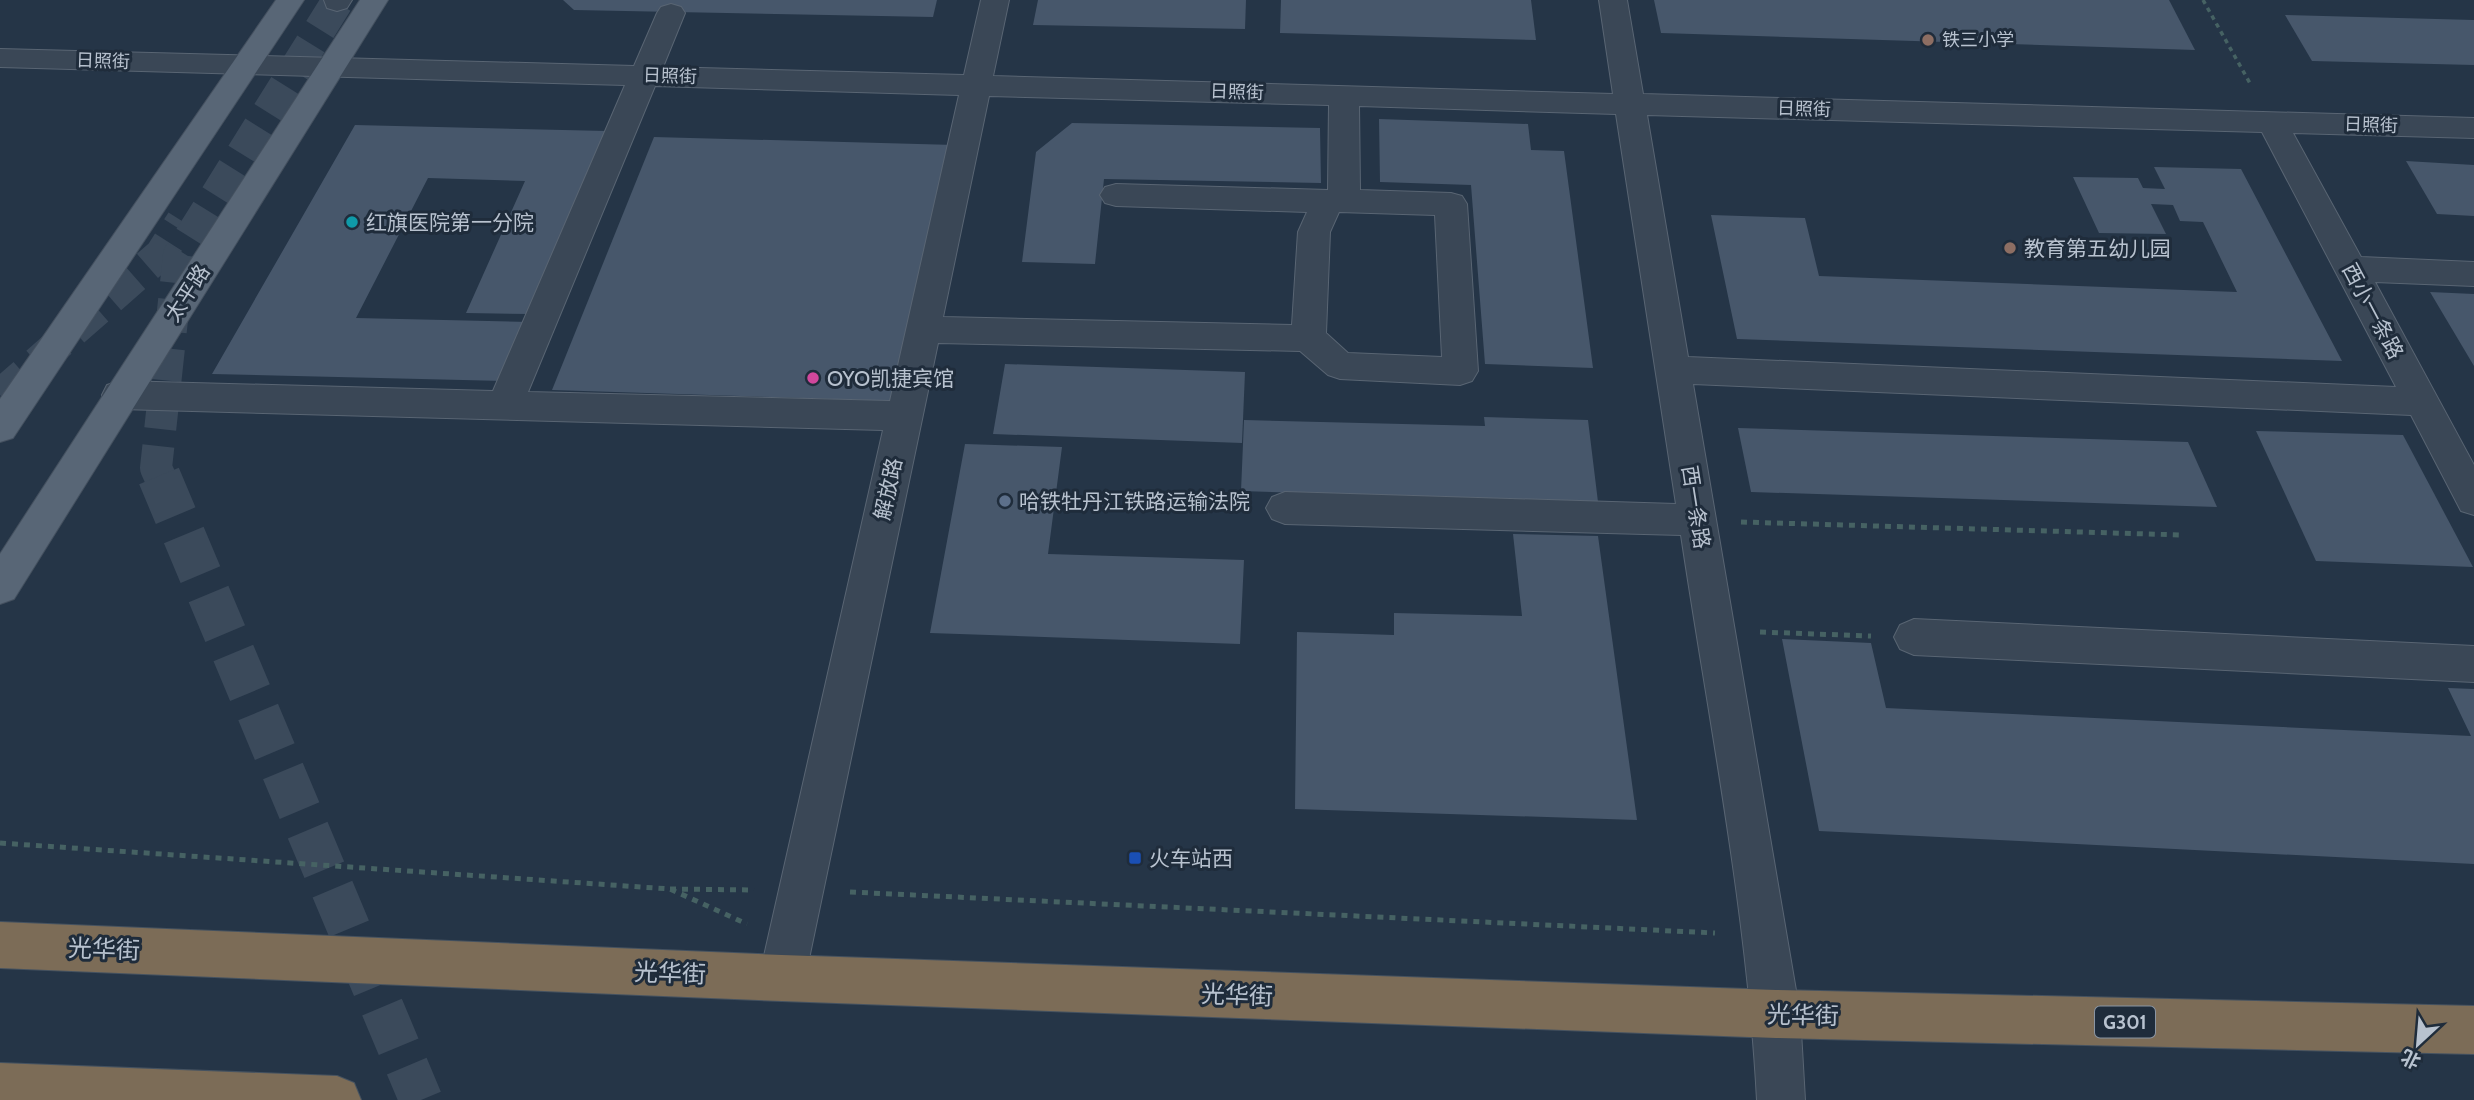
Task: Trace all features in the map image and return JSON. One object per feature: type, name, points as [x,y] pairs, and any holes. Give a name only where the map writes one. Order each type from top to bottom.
[{"type":"highway","name":"光华街","points":[[0,945],[782,978],[1776,1014],[2474,1030]]},
{"type":"highway","points":[[0,1087],[337,1100]]},
{"type":"main road","points":[[0,428],[11,395],[290,0]]},
{"type":"main road","name":"太平路","points":[[0,587],[374,0]]},
{"type":"street","name":"解放路","points":[[782,978],[995,0]]},
{"type":"street","name":"西一条路","points":[[1613,0],[1765,936],[1776,1014],[1781,1100]]},
{"type":"street","points":[[503,406],[671,13]]},
{"type":"street","name":"日照街","points":[[0,58],[2474,128]]},
{"type":"street","points":[[1308,338],[1314,232],[1336,201],[1344,96]]},
{"type":"street","name":"西小一条路","points":[[2272,122],[2474,500]]},
{"type":"street","points":[[923,330],[1308,338],[1340,366],[1460,371],[1451,204],[1116,195]]},
{"type":"street","points":[[2351,269],[2474,274]]},
{"type":"street","points":[[1674,370],[2422,402]]},
{"type":"street","points":[[120,395],[904,416]]},
{"type":"street","points":[[1285,508],[1698,520]]},
{"type":"street","points":[[1913,637],[2474,664]]},
{"type":"path","points":[[2203,0],[2272,122]]},
{"type":"path","points":[[1698,520],[2182,535]]},
{"type":"path","points":[[1716,630],[1913,637]]},
{"type":"path","points":[[0,843],[670,889],[802,890],[1765,936]]},
{"type":"path","points":[[670,889],[759,930],[782,978]]},
{"type":"building","points":[[563,0],[937,0],[933,17],[574,10]]},
{"type":"building","points":[[1038,0],[1246,0],[1245,29],[1033,25]]},
{"type":"building","points":[[1281,0],[1531,0],[1536,40],[1280,33]]},
{"type":"building","points":[[1654,0],[2169,0],[2195,50],[1661,33]]},
{"type":"building","points":[[2285,15],[2474,20],[2474,65],[2312,61]]},
{"type":"building","points":[[1379,119],[1528,124],[1531,150],[1564,151],[1593,368],[1485,364],[1471,185],[1380,182]]},
{"type":"building","points":[[1072,123],[1320,128],[1321,183],[1104,179],[1095,264],[1022,262],[1036,152]]},
{"type":"building","name":"红旗医院第一分院","points":[[355,125],[607,131],[531,314],[466,313],[525,181],[428,178],[356,318],[529,322],[504,381],[212,374]]},
{"type":"building","points":[[654,137],[955,145],[899,401],[552,390]]},
{"type":"building","points":[[2406,161],[2474,165],[2474,216],[2437,214]]},
{"type":"building","points":[[2154,167],[2241,169],[2342,361],[1737,339],[1711,215],[1805,218],[1819,276],[2237,292],[2203,222],[2180,221],[2173,205],[2151,204],[2166,234],[2099,233],[2073,177],[2138,178],[2143,188],[2165,189]]},
{"type":"building","points":[[2430,292],[2474,294],[2474,366]]},
{"type":"building","points":[[1005,364],[1245,372],[1242,443],[993,434]]},
{"type":"building","points":[[1484,417],[1588,420],[1598,502],[1241,491],[1244,420],[1485,426]]},
{"type":"building","points":[[1738,428],[2188,442],[2217,507],[1751,492]]},
{"type":"building","points":[[2256,431],[2403,435],[2473,567],[2316,561]]},
{"type":"building","name":"哈铁牡丹江铁路运输法院","points":[[965,444],[1062,447],[1048,554],[1244,560],[1240,644],[930,633]]},
{"type":"building","points":[[1513,534],[1598,536],[1637,820],[1295,809],[1297,632],[1394,635],[1394,613],[1522,616]]},
{"type":"building","points":[[1782,639],[1871,643],[1886,708],[2471,736],[2448,688],[2474,689],[2474,864],[1819,831]]},
{"type":"tunnel","points":[[160,477],[156,468],[179,255],[337,2]]},
{"type":"tunnel","points":[[0,395],[161,254],[182,221]]},
{"type":"tunnel","points":[[159,476],[421,1100]]},
{"type":"place","name":"铁三小学","points":[[1928,40]]},
{"type":"place","name":"红旗医院第一分院","points":[[352,222]]},
{"type":"place","name":"教育第五幼儿园","points":[[2010,248]]},
{"type":"place","name":"OYO凯捷宾馆","points":[[813,378]]},
{"type":"place","name":"哈铁牡丹江铁路运输法院","points":[[1005,501]]},
{"type":"place","name":"火车站西","points":[[1135,858]]}]
